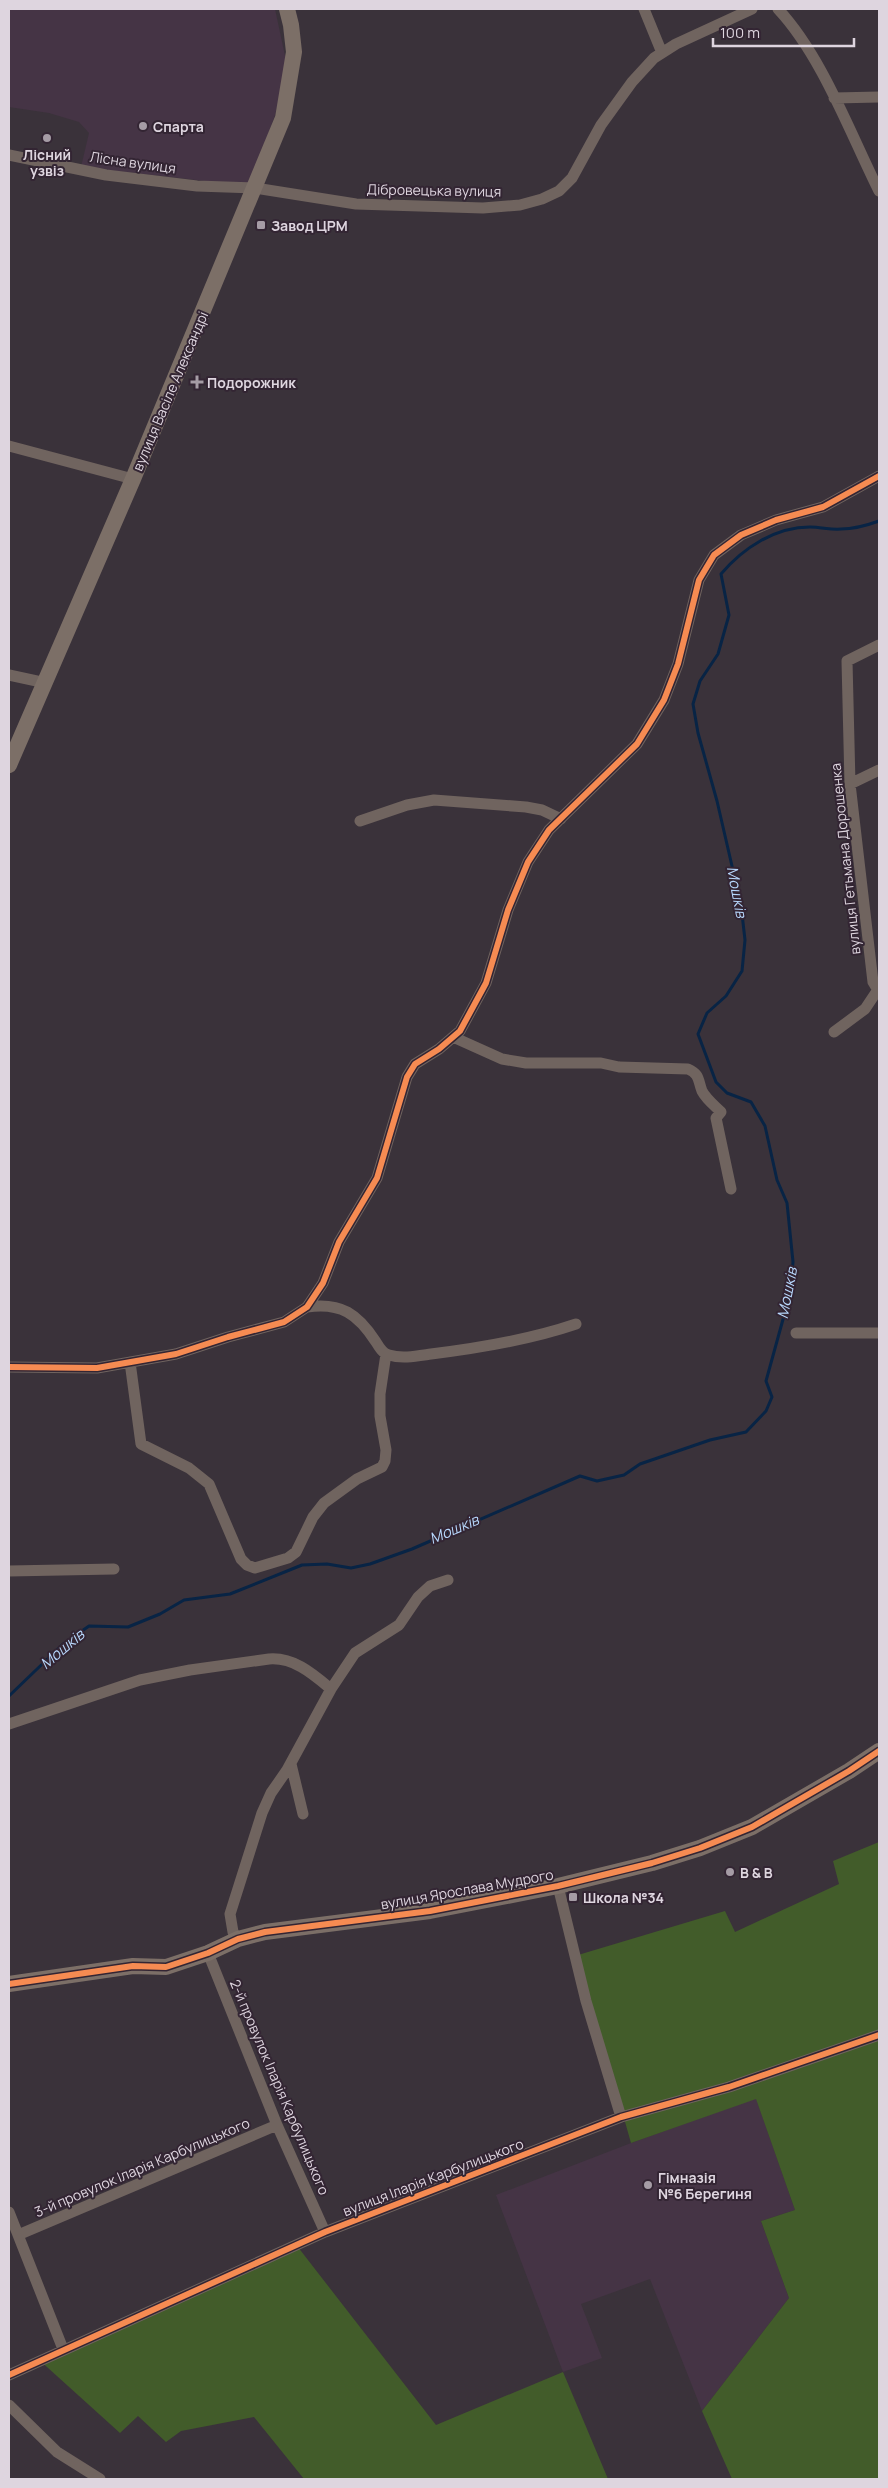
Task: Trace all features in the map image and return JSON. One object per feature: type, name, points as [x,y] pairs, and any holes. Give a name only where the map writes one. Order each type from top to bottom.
[{"type":"main road","name":"вулиця Васіле Александрі","points":[[9,764],[46,683],[133,479],[283,118],[291,83],[294,52],[292,24],[287,9]]},
{"type":"main road","name":"вулиця Ярослава Мудрого","points":[[9,1984],[133,1966],[166,1967],[208,1954],[238,1939],[310,1926],[430,1911],[558,1886],[652,1863],[700,1848],[743,1830],[794,1804],[879,1751]]},
{"type":"street","points":[[644,9],[662,53]]},
{"type":"street","name":"Дібровецька вулиця","points":[[255,188],[356,204],[484,208],[520,205],[542,199],[559,191],[572,178],[601,125],[632,82],[654,58],[752,9]]},
{"type":"street","points":[[778,9],[799,34],[834,98],[879,191]]},
{"type":"street","points":[[834,98],[879,97]]},
{"type":"street","name":"Лісна вулиця","points":[[9,155],[106,175],[197,186],[255,188]]},
{"type":"street","points":[[9,446],[133,479]]},
{"type":"street","points":[[307,1307],[323,1282],[339,1242],[377,1178],[407,1077],[415,1064],[460,1031],[486,983],[508,910],[528,862],[560,819],[637,744],[664,700],[678,664],[699,580],[714,555],[741,535],[776,520],[824,507],[879,476]]},
{"type":"street","name":"вулиця Гетьмана Дорошенка","points":[[878,991],[873,982],[850,784],[847,661],[879,645]]},
{"type":"street","points":[[9,675],[46,683]]},
{"type":"street","points":[[850,784],[879,770]]},
{"type":"street","points":[[360,821],[407,805],[434,800],[526,807],[542,810],[560,819]]},
{"type":"street","points":[[834,1032],[865,1009],[878,991]]},
{"type":"street","points":[[453,1037],[502,1060],[526,1063],[601,1063],[620,1067],[688,1069],[694,1072],[699,1077],[703,1092],[721,1112],[716,1118],[731,1189]]},
{"type":"street","points":[[9,1367],[97,1368],[176,1354],[228,1337],[284,1322],[307,1307],[325,1304],[342,1308],[357,1318],[386,1354],[409,1357],[453,1352],[530,1338],[576,1324]]},
{"type":"street","points":[[796,1333],[879,1333]]},
{"type":"street","points":[[130,1362],[142,1444],[190,1468],[209,1484],[241,1559],[247,1565],[254,1568],[288,1558],[296,1552],[314,1517],[324,1503],[357,1479],[382,1467],[385,1461],[386,1450],[380,1416],[380,1394],[386,1354]]},
{"type":"street","points":[[9,1571],[114,1569]]},
{"type":"street","points":[[238,1939],[233,1932],[230,1914],[262,1814],[271,1793],[291,1764],[331,1690],[355,1653],[399,1625],[418,1597],[430,1586],[448,1580]]},
{"type":"street","points":[[9,1724],[140,1680],[190,1670],[269,1659],[281,1658],[308,1670],[331,1690]]},
{"type":"street","points":[[291,1764],[304,1814]]},
{"type":"street","points":[[558,1886],[586,2001],[621,2117]]},
{"type":"street","name":"2-й провулок Іларія Карбулицького","points":[[208,1954],[277,2125],[325,2232]]},
{"type":"street","name":"вулиця Іларія Карбулицького","points":[[9,2375],[325,2232],[621,2117],[729,2087],[879,2035]]},
{"type":"street","name":"3-й провулок Іларія Карбулицького","points":[[18,2236],[277,2125]]},
{"type":"street","points":[[9,2212],[63,2349]]},
{"type":"street","points":[[9,2405],[56,2452],[100,2479]]},
{"type":"shaded area","name":"Завод ЦРМ","points":[[9,9],[275,9],[287,65],[275,115],[250,186],[81,167],[89,133],[79,122],[49,113],[9,107]]},
{"type":"shaded area","points":[[756,2098],[795,2210],[761,2221],[789,2298],[702,2411],[650,2279],[581,2304],[602,2358],[563,2372],[496,2195],[631,2143]]},
{"type":"green space","points":[[879,1842],[879,2479],[732,2479],[702,2411],[789,2298],[761,2221],[795,2210],[756,2099],[631,2143],[578,1955],[725,1911],[735,1932],[839,1884],[833,1861]]},
{"type":"green space","points":[[294,2242],[436,2425],[563,2372],[608,2479],[304,2479],[254,2417],[181,2431],[166,2442],[138,2416],[120,2433],[37,2358]]},
{"type":"waterway","name":"Мошків","points":[[9,1696],[62,1645],[89,1626],[128,1627],[160,1614],[184,1600],[230,1594],[302,1565],[327,1564],[351,1568],[370,1564],[412,1549],[580,1476],[597,1481],[624,1475],[640,1464],[710,1440],[746,1432],[766,1411],[772,1397],[766,1381],[790,1294],[793,1262],[787,1203],[777,1180],[765,1126],[751,1102],[727,1093],[716,1082],[698,1034],[707,1013],[726,996],[742,971],[745,940],[741,905],[717,801],[698,733],[693,704],[700,681],[718,654],[729,615],[721,574],[739,556],[761,541],[784,531],[810,527],[846,529],[879,521]]},
{"type":"cycle path","points":[[9,1367],[97,1368],[176,1354],[228,1337],[284,1322],[307,1307],[323,1283],[339,1242],[377,1178],[407,1077],[415,1064],[439,1049],[460,1031],[486,983],[508,910],[528,862],[549,830],[637,744],[664,700],[678,664],[699,580],[714,555],[741,535],[776,520],[823,507],[879,476]]},
{"type":"cycle path","points":[[9,1984],[133,1966],[166,1967],[208,1953],[238,1939],[265,1932],[430,1911],[558,1886],[652,1863],[700,1848],[752,1827],[849,1771],[879,1751]]},
{"type":"cycle path","points":[[9,2375],[325,2232],[621,2117],[729,2087],[879,2035]]},
{"type":"place","name":"Спарта","points":[[143,126]]},
{"type":"place","name":"Лісний узвіз","points":[[47,138]]},
{"type":"place","name":"Завод ЦРМ","points":[[261,225]]},
{"type":"place","name":"Подорожник","points":[[197,382]]},
{"type":"place","name":"B & B","points":[[730,1872]]},
{"type":"place","name":"Школа №34","points":[[573,1897]]},
{"type":"place","name":"Гімназія №6 Берегиня","points":[[648,2185]]}]
